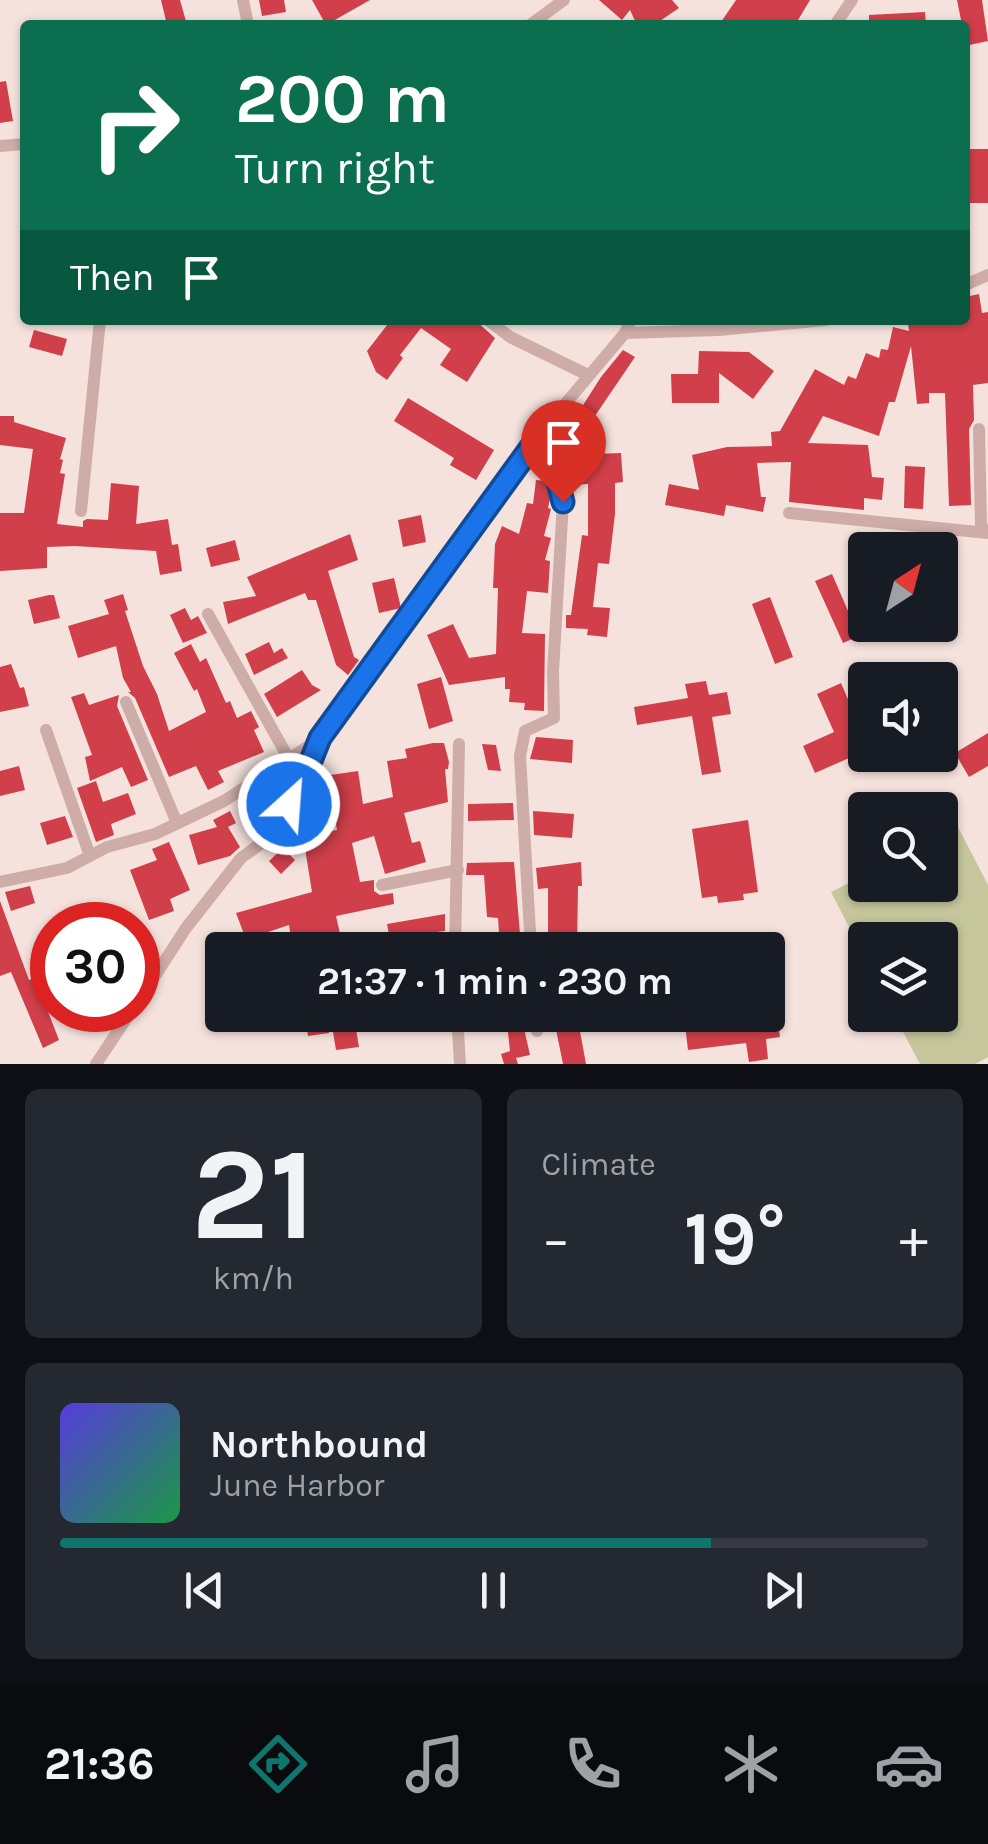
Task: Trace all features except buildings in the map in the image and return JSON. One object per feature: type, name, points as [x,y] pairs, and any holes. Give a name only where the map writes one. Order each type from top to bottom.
[{"type":"street","points":[[537,20],[564,0]]},
{"type":"street","points":[[81,511],[100,325]]},
{"type":"street","points":[[495,325],[588,375]]},
{"type":"street","points":[[160,968],[241,858],[275,833],[320,738],[539,436],[628,326],[738,329],[777,325]]},
{"type":"street","points":[[979,428],[981,525],[987,532]]},
{"type":"street","points":[[530,932],[520,756],[526,730],[554,718],[563,502],[552,459],[539,436]]},
{"type":"street","points":[[790,512],[987,532]]},
{"type":"street","points":[[208,614],[290,761]]},
{"type":"street","points":[[126,702],[178,823]]},
{"type":"street","points":[[46,730],[90,856]]},
{"type":"street","points":[[0,882],[67,868],[107,847],[155,834],[224,801],[320,738]]},
{"type":"street","points":[[456,932],[459,744]]},
{"type":"street","points":[[382,885],[458,870]]},
{"type":"street","points":[[96,1064],[117,1032]]},
{"type":"street","points":[[458,1032],[460,1064]]},
{"type":"green space","points":[[958,827],[988,885],[988,1057],[975,1064],[920,1064],[903,1032],[958,1032],[958,922],[848,925],[831,892],[848,884],[848,902],[958,902]]},
{"type":"route","points":[[289,804],[320,738],[539,436],[552,459],[563,502]]}]
